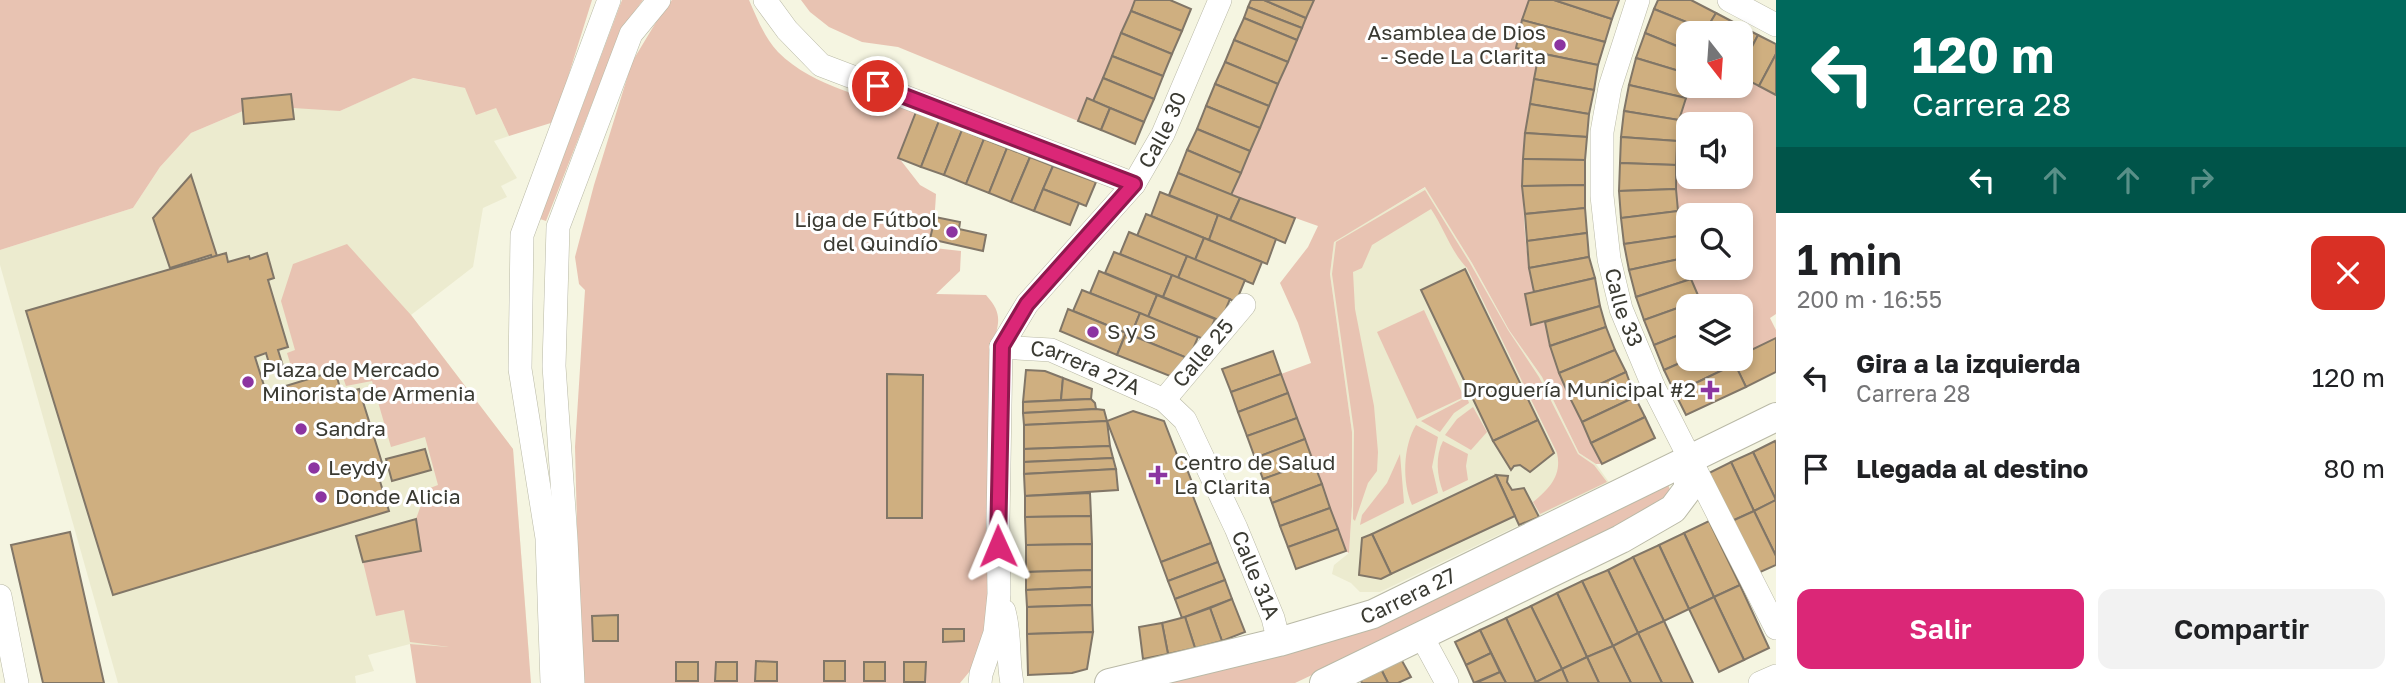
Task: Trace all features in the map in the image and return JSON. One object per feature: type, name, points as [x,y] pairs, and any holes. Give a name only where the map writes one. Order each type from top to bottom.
[{"type":"street","points":[[552,683],[547,538],[520,369],[522,235],[609,0]]},
{"type":"street","points":[[572,683],[566,539],[554,366],[558,227],[631,34],[659,0]]},
{"type":"street","points":[[765,0],[787,30],[821,65],[1134,184]]},
{"type":"street","name":"Calle 30","points":[[980,683],[995,633],[999,594],[1002,346],[1027,304],[1134,184],[1163,134],[1220,0]]},
{"type":"street","name":"Calle 33","points":[[1638,0],[1610,87],[1602,132],[1602,196],[1609,259],[1621,309],[1654,388],[1688,459],[1768,591],[1776,628]]},
{"type":"street","points":[[1729,0],[1776,25]]},
{"type":"street","name":"Calle 25","points":[[1164,400],[1244,305]]},
{"type":"street","name":"Carrera 27A","points":[[1002,346],[1051,350],[1164,400]]},
{"type":"street","name":"Calle 31A","points":[[1164,400],[1185,419],[1236,528],[1273,618],[1279,642]]},
{"type":"street","name":"Carrera 27","points":[[1109,683],[1279,642],[1373,614],[1776,417]]},
{"type":"street","name":"Carrera 27","points":[[1324,683],[1621,539],[1673,509],[1688,489],[1688,459]]},
{"type":"street","name":"Calle 30","points":[[999,594],[1009,632],[1009,669],[1012,683]]},
{"type":"street","points":[[0,596],[17,683]]},
{"type":"street","points":[[1421,635],[1447,683]]},
{"type":"street","points":[[1760,683],[1776,676]]},
{"type":"shaded area","points":[[0,0],[592,0],[554,122],[509,136],[496,108],[476,115],[465,88],[413,78],[340,111],[293,108],[291,94],[242,99],[243,111],[191,133],[160,167],[133,208],[0,250]]},
{"type":"shaded area","points":[[622,0],[643,0],[621,30],[546,221],[540,219]]},
{"type":"shaded area","points":[[672,0],[749,0],[761,27],[778,52],[808,75],[843,90],[916,112],[899,158],[920,185],[936,194],[932,228],[925,247],[961,251],[960,271],[936,294],[986,295],[998,318],[993,345],[990,621],[980,659],[960,683],[581,683],[575,447],[585,290],[579,284],[575,257],[632,62]]},
{"type":"shaded area","points":[[801,0],[1135,0],[1093,101],[1087,98],[1078,121],[898,47],[862,42],[829,27],[810,12]]},
{"type":"shaded area","points":[[1314,0],[1529,0],[1517,47],[1539,53],[1529,113],[1523,202],[1528,262],[1534,292],[1525,294],[1531,325],[1545,322],[1559,373],[1602,464],[1596,464],[1579,453],[1542,377],[1509,330],[1425,187],[1334,242],[1330,274],[1352,432],[1349,553],[1281,374],[1311,363],[1298,323],[1280,283],[1308,247],[1318,226],[1231,195]]},
{"type":"shaded area","name":"Plaza de Mercado Minorista de Armenia","points":[[412,78],[465,88],[496,108],[509,136],[494,141],[517,178],[501,186],[507,197],[483,208],[473,267],[411,315],[513,449],[529,655],[410,644],[368,655],[374,671],[355,676],[356,683],[118,683],[0,265],[0,250],[133,208],[160,167],[191,133],[243,111],[242,99],[291,94],[340,111]]},
{"type":"shaded area","points":[[1754,84],[1776,95],[1776,314],[1770,318],[1776,330],[1776,338],[1753,349],[1753,294],[1698,294],[1692,280],[1753,280],[1753,203],[1677,203],[1676,189],[1753,189],[1753,112],[1682,112],[1686,98],[1754,98]]},
{"type":"shaded area","points":[[1426,187],[1509,330],[1542,377],[1579,453],[1596,464],[1609,482],[1380,592],[1360,592],[1351,583],[1332,574],[1334,565],[1349,553],[1352,506],[1352,432],[1330,274],[1334,241]]},
{"type":"shaded area","points":[[1425,190],[1539,377],[1578,454],[1594,465],[1607,482],[1540,514],[1533,502],[1545,492],[1556,474],[1557,453],[1467,268],[1456,255],[1431,209],[1372,245],[1362,268],[1353,272],[1355,309],[1374,406],[1378,452],[1377,471],[1368,483],[1355,521],[1353,519],[1354,431],[1332,274],[1336,242]]},
{"type":"shaded area","points":[[347,244],[411,315],[513,449],[531,683],[416,683],[410,644],[449,647],[410,642],[404,610],[376,616],[363,562],[421,551],[416,519],[421,505],[417,493],[438,485],[425,437],[391,447],[372,381],[346,386],[339,366],[294,376],[287,353],[295,350],[281,301],[293,264]]},
{"type":"shaded area","points":[[1424,310],[1464,397],[1417,419],[1377,332]]},
{"type":"shaded area","points":[[1467,397],[1469,403],[1454,413],[1440,432],[1421,421]]},
{"type":"shaded area","points":[[1473,407],[1487,432],[1471,450],[1445,435],[1457,419]]},
{"type":"shaded area","points":[[1416,425],[1438,437],[1432,467],[1438,493],[1412,505],[1405,464],[1408,443]]},
{"type":"shaded area","points":[[1443,441],[1468,454],[1468,480],[1443,492],[1438,466]]},
{"type":"shaded area","points":[[1400,454],[1404,503],[1360,525],[1362,515],[1387,483]]},
{"type":"shaded area","points":[[1668,484],[1671,493],[1651,515],[1295,683],[1161,683],[1346,637]]},
{"type":"building","points":[[1135,0],[1170,0],[1191,9],[1182,31],[1131,11]]},
{"type":"building","points":[[1251,0],[1264,0],[1306,18],[1302,28],[1248,7]]},
{"type":"building","points":[[1264,0],[1314,0],[1306,18]]},
{"type":"building","points":[[1529,0],[1554,0],[1612,19],[1605,42],[1522,20]]},
{"type":"building","points":[[1554,0],[1619,0],[1612,19]]},
{"type":"building","points":[[1658,0],[1691,0],[1716,13],[1711,21],[1684,21],[1654,9]]},
{"type":"building","points":[[1248,7],[1302,28],[1297,40],[1244,18]]},
{"type":"building","points":[[1654,9],[1684,21],[1676,21],[1676,46],[1645,33]]},
{"type":"building","points":[[1131,11],[1182,31],[1172,54],[1121,33]]},
{"type":"building","points":[[1716,13],[1731,21],[1711,21]]},
{"type":"building","points":[[1244,18],[1297,40],[1288,62],[1234,40]]},
{"type":"building","name":"Asamblea de Dios - Sede La Clarita","points":[[1522,20],[1605,42],[1598,65],[1516,48]]},
{"type":"building","points":[[1121,33],[1172,54],[1163,76],[1112,56]]},
{"type":"building","points":[[1645,33],[1676,46],[1676,70],[1636,58]]},
{"type":"building","points":[[1758,35],[1776,44],[1776,54],[1759,86],[1754,84],[1754,43]]},
{"type":"building","points":[[1234,40],[1288,62],[1278,84],[1225,62]]},
{"type":"building","points":[[1539,53],[1598,65],[1594,90],[1534,79]]},
{"type":"building","points":[[1776,54],[1776,95],[1759,86]]},
{"type":"building","points":[[1112,56],[1163,76],[1154,99],[1103,78]]},
{"type":"building","points":[[1636,58],[1676,70],[1676,96],[1629,85]]},
{"type":"building","points":[[1225,62],[1278,84],[1269,106],[1215,84]]},
{"type":"building","points":[[1103,78],[1154,99],[1144,122],[1093,101]]},
{"type":"building","points":[[1534,79],[1594,90],[1589,114],[1530,104]]},
{"type":"building","points":[[1215,84],[1269,106],[1260,128],[1206,106]]},
{"type":"building","points":[[1629,85],[1676,96],[1676,98],[1686,98],[1682,112],[1676,112],[1676,120],[1624,111]]},
{"type":"building","points":[[291,94],[294,119],[244,124],[242,99]]},
{"type":"building","points":[[1087,98],[1110,108],[1101,130],[1078,121]]},
{"type":"building","points":[[1530,104],[1589,114],[1587,137],[1525,133]]},
{"type":"building","points":[[1206,106],[1260,128],[1250,151],[1197,129]]},
{"type":"building","points":[[1110,108],[1144,122],[1135,144],[1101,130]]},
{"type":"building","points":[[1624,111],[1676,120],[1676,141],[1621,137]]},
{"type":"building","points":[[916,112],[939,121],[921,167],[898,158]]},
{"type":"building","points":[[939,121],[962,130],[944,175],[921,167]]},
{"type":"building","points":[[1197,129],[1250,151],[1241,173],[1187,150]]},
{"type":"building","points":[[962,130],[984,139],[966,184],[944,175]]},
{"type":"building","points":[[1525,133],[1587,137],[1585,160],[1523,159]]},
{"type":"building","points":[[1621,137],[1676,141],[1676,165],[1620,163]]},
{"type":"building","points":[[984,139],[1007,148],[989,193],[966,184]]},
{"type":"building","points":[[1007,148],[1030,157],[1011,202],[989,193]]},
{"type":"building","points":[[1187,150],[1241,173],[1231,195],[1178,173]]},
{"type":"building","points":[[1030,157],[1053,166],[1034,211],[1011,202]]},
{"type":"building","points":[[1523,159],[1585,160],[1585,185],[1522,186]]},
{"type":"building","points":[[1620,163],[1676,165],[1676,189],[1619,191]]},
{"type":"building","points":[[1053,166],[1096,182],[1086,206],[1043,189]]},
{"type":"building","points":[[1178,173],[1240,198],[1230,220],[1169,195]]},
{"type":"building","points":[[191,175],[217,256],[212,258],[211,255],[170,268],[153,218]]},
{"type":"building","points":[[1585,185],[1585,208],[1525,214],[1522,186]]},
{"type":"building","points":[[1043,189],[1079,203],[1070,225],[1034,211]]},
{"type":"building","points":[[1676,189],[1676,211],[1621,218],[1619,191]]},
{"type":"building","points":[[1160,192],[1218,215],[1209,240],[1151,216]]},
{"type":"building","points":[[1240,198],[1295,218],[1285,243],[1230,220]]},
{"type":"building","points":[[1585,208],[1587,233],[1527,241],[1525,214]]},
{"type":"building","points":[[1676,211],[1676,236],[1624,244],[1621,218]]},
{"type":"building","points":[[1146,214],[1204,238],[1195,260],[1137,236]]},
{"type":"building","points":[[1218,215],[1276,239],[1267,264],[1209,240]]},
{"type":"building","name":"Liga de Fútbol del Quindío","points":[[935,217],[960,222],[959,229],[986,235],[983,251],[930,239]]},
{"type":"building","points":[[1129,232],[1187,256],[1178,278],[1120,254]]},
{"type":"building","points":[[1587,233],[1589,257],[1529,268],[1527,241]]},
{"type":"building","points":[[1676,236],[1676,260],[1629,270],[1624,244]]},
{"type":"building","points":[[1204,238],[1262,262],[1253,284],[1195,260]]},
{"type":"building","points":[[1114,252],[1172,275],[1163,297],[1105,273]]},
{"type":"building","points":[[226,253],[228,262],[267,253],[274,278],[268,280],[288,347],[278,350],[283,366],[271,370],[266,353],[255,357],[266,392],[335,371],[342,394],[359,389],[383,466],[376,468],[389,511],[113,595],[26,311]]},
{"type":"building","points":[[1187,256],[1245,280],[1236,302],[1178,278]]},
{"type":"building","points":[[1589,257],[1595,278],[1534,292],[1529,268]]},
{"type":"building","points":[[1676,260],[1676,280],[1688,280],[1636,297],[1629,270]]},
{"type":"building","points":[[1465,269],[1538,420],[1493,441],[1421,290]]},
{"type":"building","points":[[1099,271],[1157,295],[1148,317],[1090,293]]},
{"type":"building","points":[[1172,275],[1230,299],[1221,321],[1163,297]]},
{"type":"building","points":[[1595,278],[1600,306],[1531,325],[1525,294]]},
{"type":"building","points":[[1688,280],[1691,280],[1697,294],[1676,294],[1676,309],[1644,320],[1636,297]]},
{"type":"building","points":[[1082,290],[1140,313],[1131,335],[1073,311]]},
{"type":"building","points":[[1157,295],[1215,319],[1206,340],[1148,317]]},
{"type":"building","points":[[1600,306],[1606,327],[1550,346],[1545,322]]},
{"type":"building","name":"S y S","points":[[1068,309],[1126,333],[1117,355],[1060,331]]},
{"type":"building","points":[[1676,309],[1676,336],[1654,345],[1644,320]]},
{"type":"building","points":[[1140,313],[1198,337],[1189,359],[1131,335]]},
{"type":"building","points":[[1606,327],[1615,350],[1559,373],[1550,346]]},
{"type":"building","points":[[1126,333],[1185,357],[1175,378],[1117,355]]},
{"type":"building","points":[[1676,336],[1676,365],[1664,370],[1654,345]]},
{"type":"building","points":[[1776,338],[1776,372],[1746,387],[1738,371],[1753,371],[1753,349]]},
{"type":"building","points":[[1615,350],[1626,372],[1570,398],[1559,373]]},
{"type":"building","points":[[1273,351],[1281,374],[1231,392],[1222,369]]},
{"type":"building","points":[[1676,365],[1676,371],[1721,371],[1675,393],[1664,370]]},
{"type":"building","points":[[1026,370],[1045,371],[1063,378],[1061,400],[1023,402]]},
{"type":"building","name":"Droguería Municipal #2","points":[[1721,371],[1738,371],[1746,387],[1686,415],[1675,393]]},
{"type":"building","points":[[1626,372],[1635,397],[1582,422],[1570,398]]},
{"type":"building","points":[[887,374],[923,375],[922,518],[887,518]]},
{"type":"building","points":[[1281,374],[1288,393],[1238,412],[1231,392]]},
{"type":"building","points":[[1063,378],[1092,389],[1091,399],[1061,400]]},
{"type":"building","points":[[1288,393],[1297,418],[1247,436],[1238,412]]},
{"type":"building","points":[[1635,397],[1645,417],[1591,443],[1582,422]]},
{"type":"building","points":[[1091,399],[1096,409],[1023,413],[1023,402]]},
{"type":"building","points":[[1104,410],[1107,421],[1024,425],[1023,413]]},
{"type":"building","name":"Centro de Salud La Clarita","points":[[1133,411],[1164,421],[1179,460],[1183,459],[1195,490],[1191,491],[1211,543],[1161,562],[1107,421]]},
{"type":"building","points":[[1645,417],[1655,438],[1602,464],[1591,443]]},
{"type":"building","points":[[1297,418],[1305,439],[1255,458],[1247,436]]},
{"type":"building","points":[[1538,420],[1554,453],[1530,472],[1520,465],[1511,470],[1493,441]]},
{"type":"building","points":[[1107,421],[1110,446],[1024,449],[1024,425]]},
{"type":"building","points":[[1305,439],[1313,461],[1263,479],[1255,458]]},
{"type":"building","points":[[1775,441],[1776,444],[1776,500],[1753,452]]},
{"type":"building","points":[[1110,446],[1113,458],[1024,462],[1024,449]]},
{"type":"building","points":[[425,449],[431,470],[392,481],[386,459]]},
{"type":"building","points":[[1753,452],[1776,500],[1754,511],[1731,462]]},
{"type":"building","points":[[1113,458],[1116,469],[1024,474],[1024,462]]},
{"type":"building","points":[[1313,461],[1322,484],[1272,503],[1263,479]]},
{"type":"building","points":[[1731,462],[1754,511],[1732,521],[1709,473]]},
{"type":"building","points":[[1116,469],[1118,490],[1025,496],[1024,474]]},
{"type":"building","points":[[1496,475],[1508,476],[1507,482],[1512,490],[1524,488],[1539,517],[1519,525]]},
{"type":"building","points":[[1496,475],[1515,516],[1391,574],[1372,534]]},
{"type":"building","points":[[1322,484],[1330,508],[1280,526],[1272,503]]},
{"type":"building","points":[[1090,493],[1091,516],[1025,517],[1025,496]]},
{"type":"building","points":[[1776,500],[1776,556],[1754,511]]},
{"type":"building","points":[[1330,508],[1338,529],[1288,547],[1280,526]]},
{"type":"building","points":[[1754,511],[1776,556],[1776,565],[1758,573],[1732,521]]},
{"type":"building","points":[[1091,516],[1092,544],[1026,545],[1025,517]]},
{"type":"building","points":[[416,519],[421,551],[363,562],[356,536]]},
{"type":"building","points":[[1709,521],[1740,585],[1714,597],[1684,533]]},
{"type":"building","points":[[1338,529],[1346,551],[1296,569],[1288,547]]},
{"type":"building","points":[[70,532],[104,683],[43,683],[11,545]]},
{"type":"building","points":[[1684,533],[1714,597],[1689,609],[1659,545]]},
{"type":"building","points":[[1372,534],[1391,574],[1381,579],[1359,575],[1362,538]]},
{"type":"building","points":[[1211,543],[1218,562],[1168,581],[1161,562]]},
{"type":"building","points":[[1092,544],[1092,570],[1026,572],[1026,545]]},
{"type":"building","points":[[1659,545],[1689,609],[1664,621],[1633,557]]},
{"type":"building","points":[[1633,557],[1664,621],[1638,633],[1608,570]]},
{"type":"building","points":[[1218,562],[1225,580],[1175,599],[1168,581]]},
{"type":"building","points":[[1092,570],[1092,587],[1026,590],[1026,572]]},
{"type":"building","points":[[1608,570],[1638,633],[1613,646],[1582,581]]},
{"type":"building","points":[[1225,580],[1232,599],[1182,618],[1175,599]]},
{"type":"building","points":[[1582,581],[1613,646],[1587,657],[1557,593]]},
{"type":"building","points":[[1740,585],[1769,648],[1744,660],[1714,597]]},
{"type":"building","points":[[1092,587],[1092,605],[1027,607],[1026,590]]},
{"type":"building","points":[[1557,593],[1587,657],[1562,669],[1531,606]]},
{"type":"building","points":[[1714,597],[1744,660],[1719,672],[1689,609]]},
{"type":"building","points":[[1232,599],[1245,632],[1222,641],[1210,608]]},
{"type":"building","points":[[1092,605],[1093,632],[1027,634],[1027,607]]},
{"type":"building","points":[[1531,606],[1562,669],[1536,682],[1506,618]]},
{"type":"building","points":[[1210,608],[1222,641],[1195,648],[1185,617]]},
{"type":"building","points":[[618,615],[618,641],[593,641],[592,616]]},
{"type":"building","points":[[1185,617],[1195,648],[1168,654],[1162,623]]},
{"type":"building","points":[[1506,618],[1536,682],[1506,683],[1480,630]]},
{"type":"building","points":[[1664,621],[1693,683],[1662,683],[1638,633]]},
{"type":"building","points":[[1162,623],[1168,654],[1143,659],[1139,627]]},
{"type":"building","points":[[943,629],[964,629],[964,641],[943,642]]},
{"type":"building","points":[[1480,630],[1491,653],[1466,665],[1455,642]]},
{"type":"building","points":[[1093,632],[1087,669],[1072,673],[1028,675],[1027,634]]},
{"type":"building","points":[[1638,633],[1662,683],[1631,683],[1613,646]]},
{"type":"building","points":[[1613,646],[1631,683],[1599,683],[1587,657]]},
{"type":"building","points":[[1491,653],[1500,672],[1474,683],[1466,665]]},
{"type":"building","points":[[1587,657],[1599,683],[1568,683],[1562,669]]},
{"type":"building","points":[[1401,659],[1411,677],[1398,683],[1388,683],[1381,669]]},
{"type":"building","points":[[756,661],[777,662],[777,681],[755,681]]},
{"type":"building","points":[[824,661],[845,661],[845,681],[824,681]]},
{"type":"building","points":[[676,662],[698,662],[698,681],[676,681]]},
{"type":"building","points":[[716,662],[737,662],[737,681],[715,681]]},
{"type":"building","points":[[864,662],[885,662],[885,681],[864,681]]},
{"type":"building","points":[[904,662],[926,662],[925,682],[904,682]]},
{"type":"building","points":[[1381,669],[1388,683],[1362,683],[1360,679]]},
{"type":"building","points":[[1562,669],[1568,683],[1536,682]]},
{"type":"building","points":[[1500,672],[1506,683],[1476,683]]},
{"type":"place","name":"Asamblea de Dios - Sede La Clarita","points":[[1560,45]]},
{"type":"place","name":"Liga de Fútbol del Quindío","points":[[952,232]]},
{"type":"place","name":"S y S","points":[[1093,332]]},
{"type":"place","name":"Plaza de Mercado Minorista de Armenia","points":[[248,382]]},
{"type":"place","name":"Droguería Municipal #2","points":[[1710,390]]},
{"type":"place","name":"Sandra","points":[[301,429]]},
{"type":"place","name":"Leydy","points":[[314,468]]},
{"type":"place","name":"Centro de Salud La Clarita","points":[[1158,475]]},
{"type":"place","name":"Donde Alicia","points":[[321,497]]},
{"type":"route","points":[[878,86],[1134,184],[1027,304],[1002,346],[998,546]]}]
